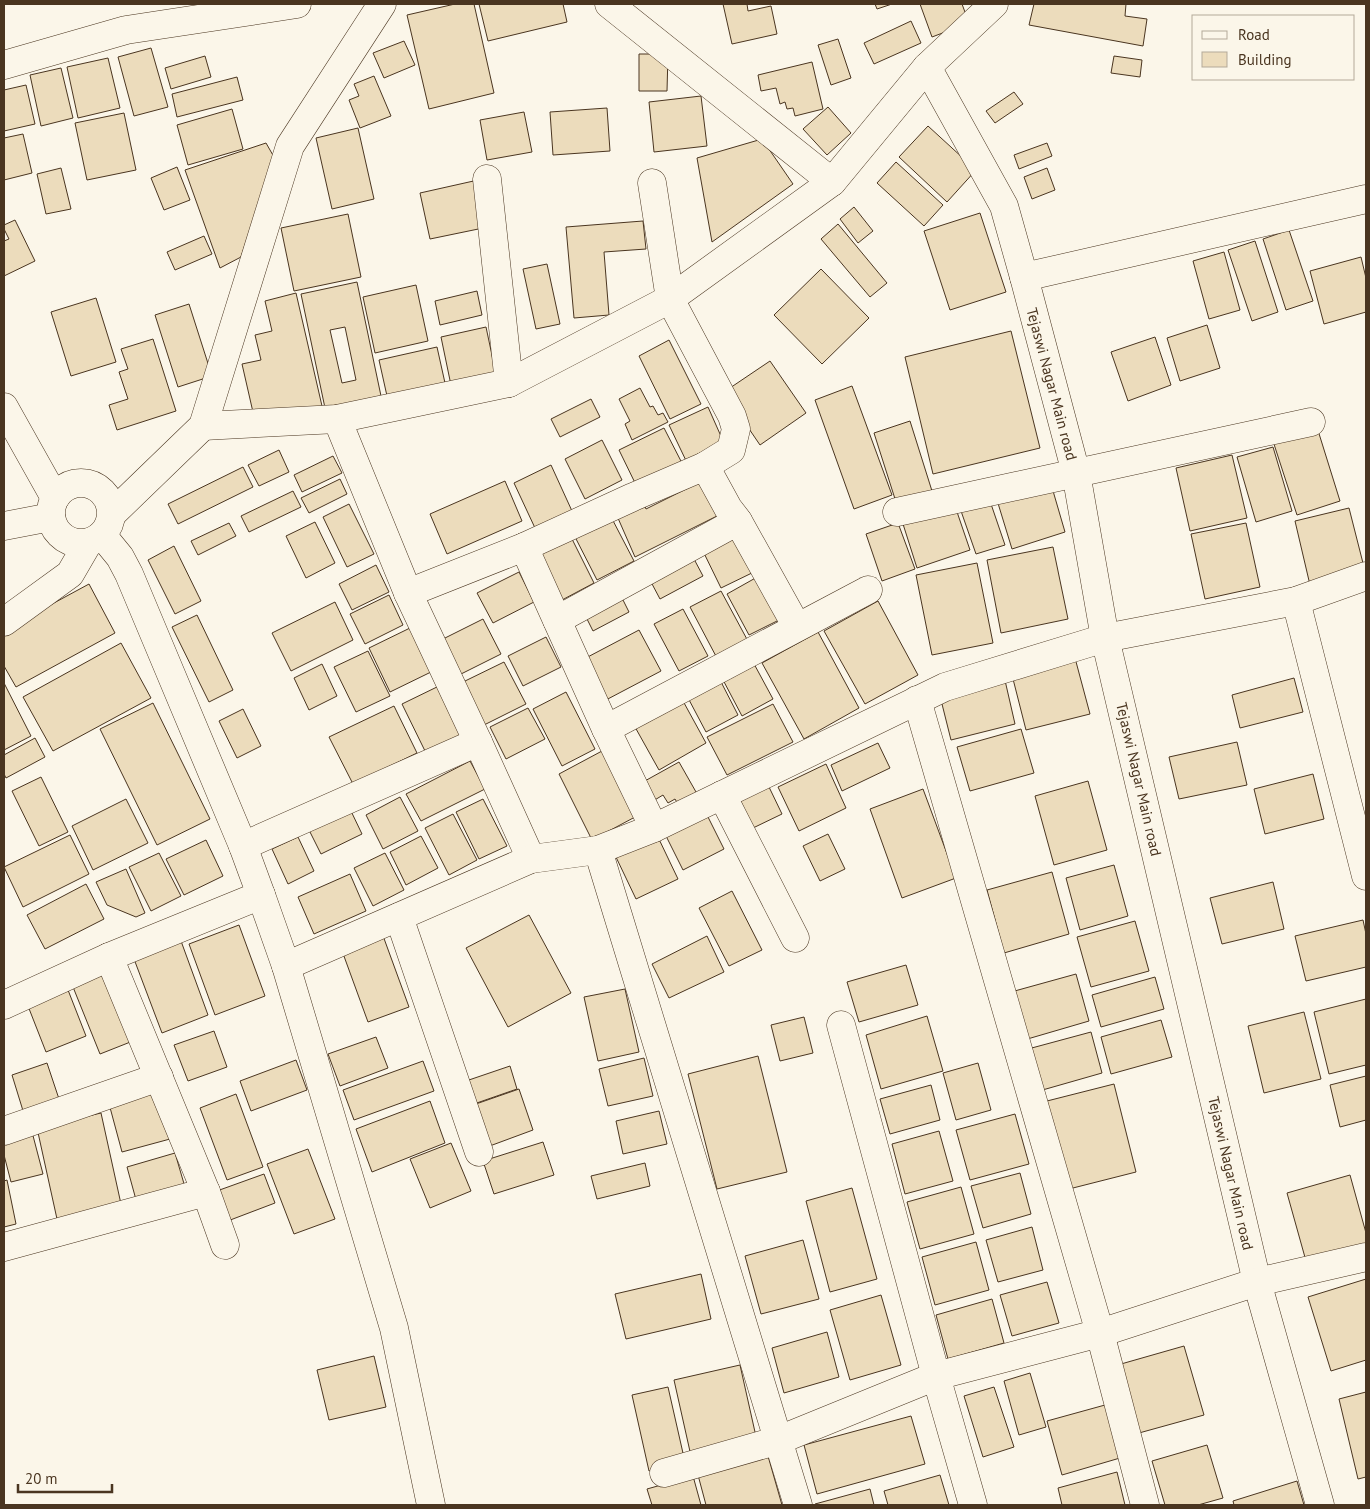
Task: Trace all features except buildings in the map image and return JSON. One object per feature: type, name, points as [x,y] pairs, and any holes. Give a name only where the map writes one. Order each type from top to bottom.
[{"type":"street","points":[[4,66],[126,30],[297,4]]},
{"type":"street","points":[[4,622],[70,574],[101,531],[202,426],[290,146],[382,4]]},
{"type":"street","points":[[609,4],[832,182]]},
{"type":"street","points":[[202,426],[337,419],[509,383],[670,299],[832,182],[927,67],[994,4]]},
{"type":"street","name":"Tejaswi Nagar Main road","points":[[927,67],[1004,206],[1024,277],[1076,473],[1105,638],[1257,1282],[1320,1505]]},
{"type":"street","points":[[487,179],[509,383]]},
{"type":"street","points":[[408,593],[524,547],[633,496],[706,466],[731,450],[736,429],[732,416],[670,299],[652,183]]},
{"type":"street","points":[[1024,277],[1366,199]]},
{"type":"street","points":[[4,407],[53,507],[53,526],[59,535],[68,541],[78,544],[101,531],[110,504],[106,495],[99,488],[80,482],[62,490],[53,507],[4,526]]},
{"type":"street","points":[[337,419],[408,593],[531,859]]},
{"type":"street","points":[[897,512],[1311,422]]},
{"type":"street","points":[[706,466],[728,508],[738,521],[797,627]]},
{"type":"street","points":[[557,620],[738,521]]},
{"type":"street","points":[[101,531],[120,557],[129,574],[243,846],[286,966],[394,1328],[431,1505]]},
{"type":"street","points":[[524,547],[606,729],[654,828]]},
{"type":"street","points":[[286,966],[531,859],[598,850],[654,828],[945,686],[1105,638],[1296,601],[1366,576]]},
{"type":"street","points":[[606,729],[868,590]]},
{"type":"street","points":[[1296,601],[1366,876]]},
{"type":"street","points":[[917,700],[1100,1333],[1145,1505]]},
{"type":"street","points":[[243,846],[478,742]]},
{"type":"street","points":[[722,795],[796,938]]},
{"type":"street","points":[[598,850],[798,1505]]},
{"type":"street","points":[[4,1005],[109,957],[261,895]]},
{"type":"street","points":[[398,917],[478,1152]]},
{"type":"street","points":[[109,957],[206,1192],[225,1246]]},
{"type":"street","points":[[840,1024],[973,1505]]},
{"type":"street","points":[[4,1131],[159,1078]]},
{"type":"street","points":[[4,1247],[206,1192]]},
{"type":"street","points":[[664,1473],[779,1440],[936,1376],[1100,1333],[1257,1282],[1366,1257]]}]
